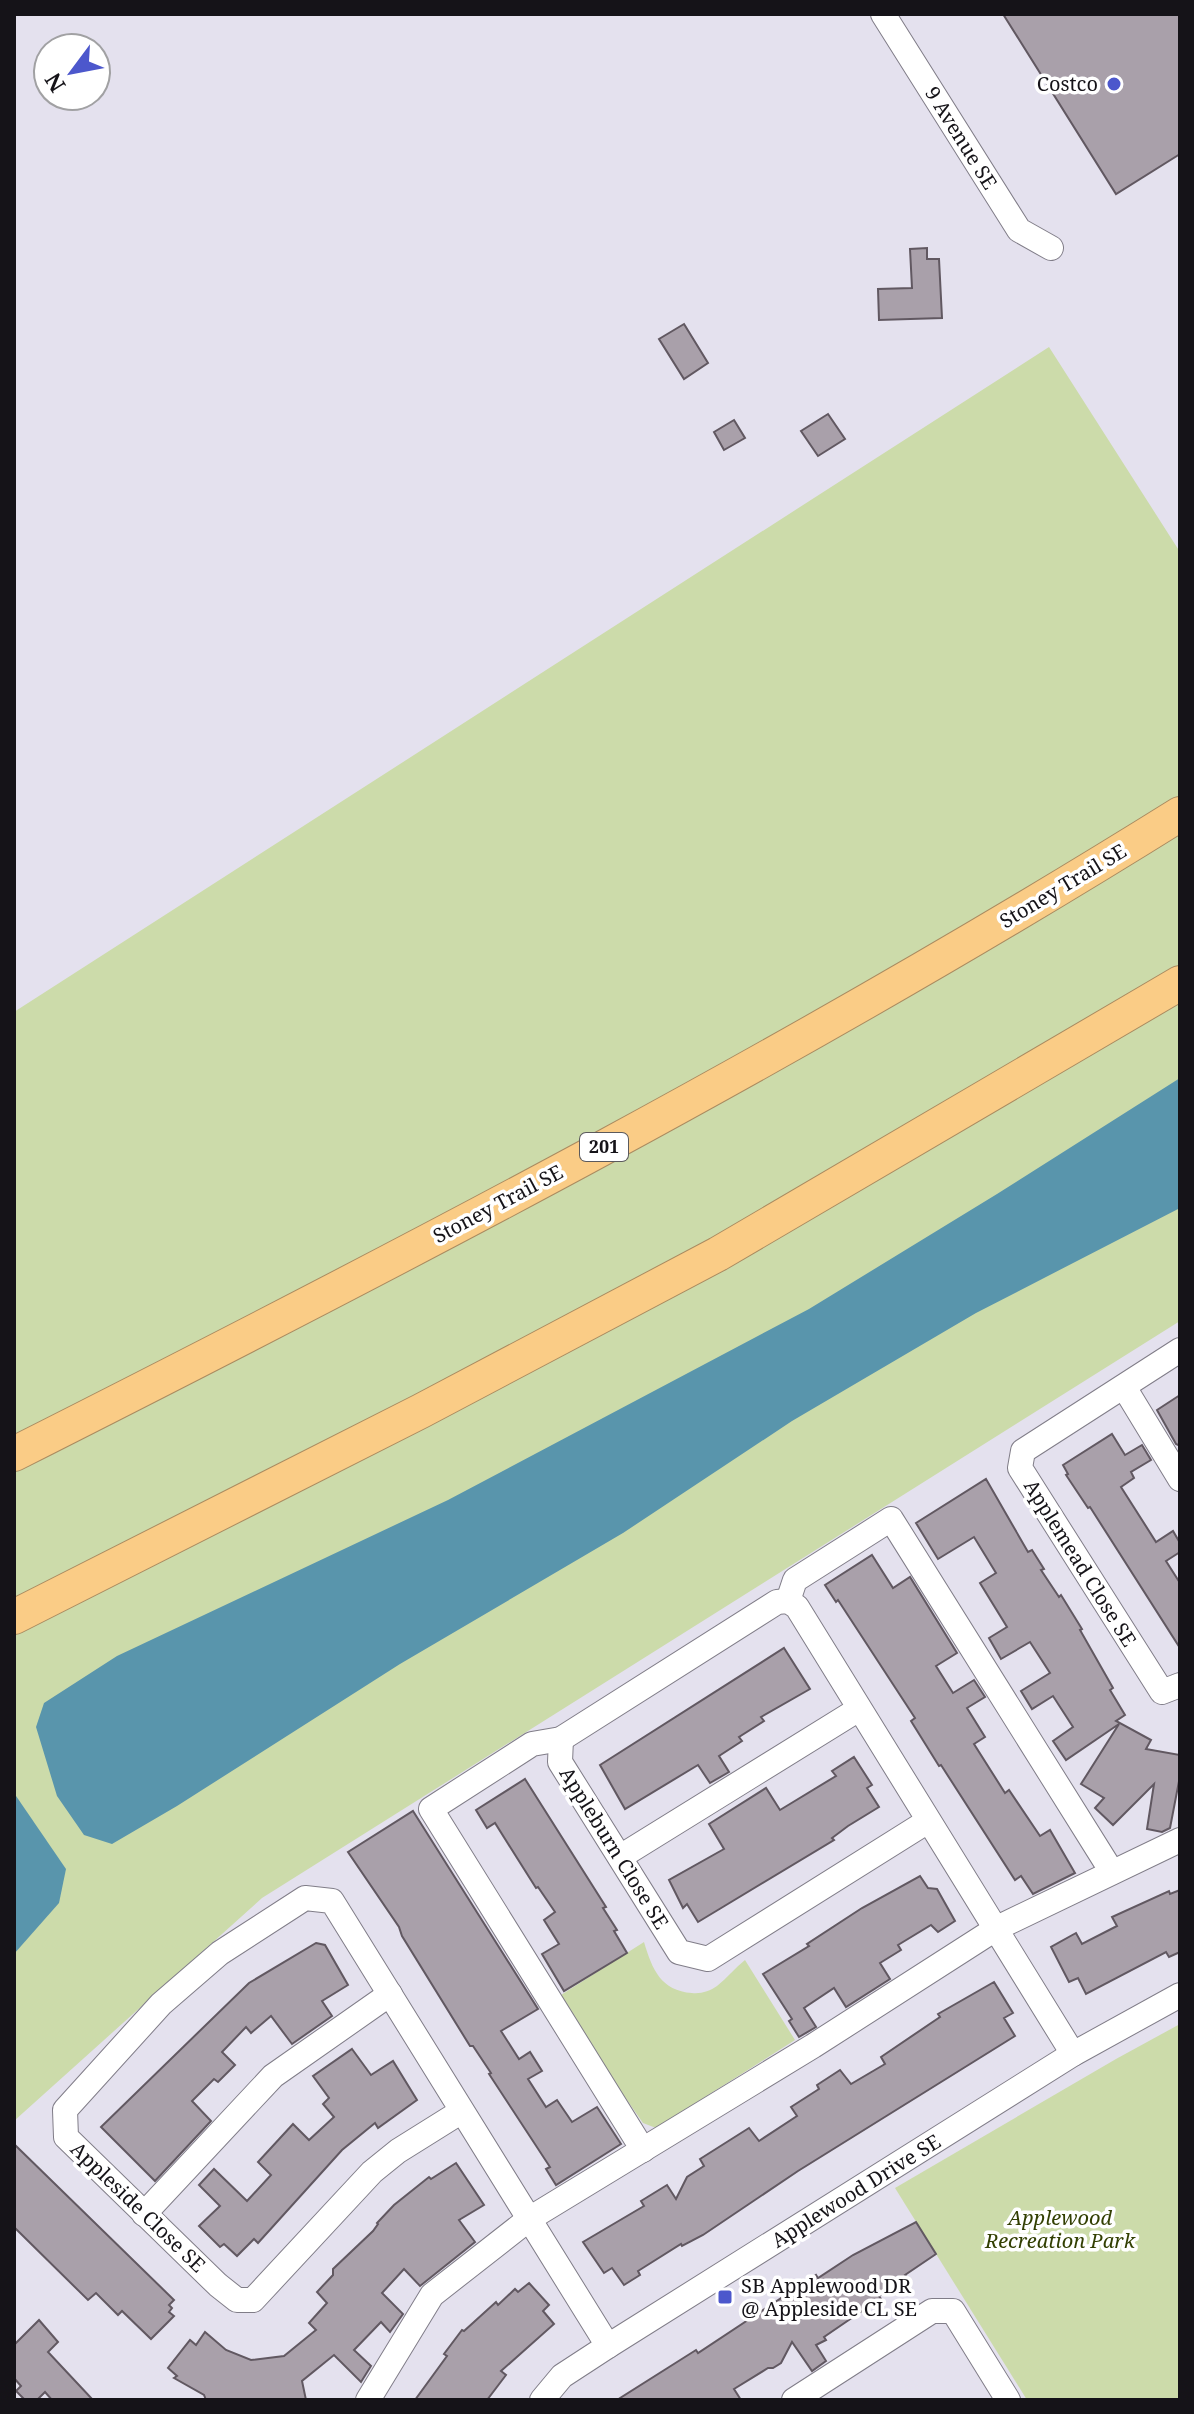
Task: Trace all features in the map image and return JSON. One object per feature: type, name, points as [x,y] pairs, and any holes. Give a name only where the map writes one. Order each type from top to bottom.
[{"type":"highway","name":"Stoney Trail SE","points":[[14,1454],[349,1284],[629,1133],[1041,901],[1180,814]]},
{"type":"highway","points":[[14,1617],[421,1411],[718,1254],[1180,983]]},
{"type":"street","name":"9 Avenue SE","points":[[883,14],[1019,230],[1051,248]]},
{"type":"street","name":"Applemead Close SE","points":[[1180,1350],[1023,1451],[1020,1468],[1162,1692],[1180,1685]]},
{"type":"street","points":[[1124,1387],[1180,1479]]},
{"type":"street","points":[[1073,2054],[797,1607],[788,1601],[795,1580],[891,1519],[1112,1872]]},
{"type":"street","name":"Appleburn Close SE","points":[[788,1601],[777,1602],[561,1739],[560,1762],[679,1952],[708,1959],[928,1821]]},
{"type":"street","points":[[620,1857],[859,1709]]},
{"type":"street","points":[[561,1739],[532,1744],[431,1809],[643,2150]]},
{"type":"street","points":[[368,2400],[432,2295],[529,2219],[813,2046],[997,1928],[1180,1840]]},
{"type":"street","name":"Appleside Close SE","points":[[462,2111],[398,2151],[372,2172],[253,2300],[237,2300],[66,2137],[65,2110],[161,2004],[220,1953],[305,1898],[332,1901],[608,2346]]},
{"type":"street","points":[[144,2214],[273,2076],[390,1994]]},
{"type":"street","name":"Applewood Drive SE","points":[[542,2400],[562,2376],[608,2346],[1073,2054],[1180,1995]]},
{"type":"street","points":[[794,2400],[932,2311],[953,2311],[1008,2400]]},
{"type":"green space","points":[[1049,347],[1180,552],[1180,1321],[262,1898],[14,2121],[14,1012]]},
{"type":"green space","points":[[644,1942],[659,1977],[673,1988],[692,1993],[711,1989],[721,1983],[745,1960],[795,2040],[656,2128],[643,2123],[561,1995]]},
{"type":"green space","name":"Applewood Recreation Park","points":[[1180,2024],[1180,2400],[1027,2400],[895,2188]]},
{"type":"water","points":[[1180,1078],[1180,1208],[976,1313],[792,1421],[623,1533],[400,1664],[112,1844],[84,1835],[57,1796],[36,1727],[44,1703],[117,1656],[448,1500],[809,1309]]},
{"type":"water","points":[[14,1793],[66,1869],[59,1903],[14,1954]]},
{"type":"building","name":"Costco","points":[[1003,14],[1180,14],[1180,154],[1116,194]]},
{"type":"building","points":[[927,248],[927,259],[939,259],[942,318],[879,320],[878,289],[912,288],[910,249]]},
{"type":"building","points":[[684,324],[708,363],[684,379],[659,339]]},
{"type":"building","points":[[828,414],[845,439],[818,456],[801,431]]},
{"type":"building","points":[[734,420],[745,438],[724,450],[714,432]]},
{"type":"building","points":[[1180,1395],[1180,1446],[1157,1410]]},
{"type":"building","points":[[1112,1434],[1125,1455],[1142,1445],[1151,1460],[1131,1472],[1134,1478],[1121,1487],[1156,1542],[1173,1531],[1180,1543],[1180,1552],[1166,1561],[1180,1583],[1180,1648],[1090,1507],[1066,1475],[1063,1465]]},
{"type":"building","points":[[986,1479],[1028,1552],[1032,1550],[1044,1569],[1041,1570],[1082,1629],[1125,1715],[1116,1721],[1151,1740],[1146,1749],[1180,1755],[1180,1776],[1170,1828],[1162,1832],[1147,1829],[1154,1784],[1113,1825],[1095,1808],[1104,1798],[1081,1784],[1119,1724],[1066,1760],[1053,1741],[1073,1727],[1053,1696],[1032,1709],[1021,1691],[1050,1673],[1030,1642],[1001,1659],[989,1638],[1007,1627],[980,1583],[996,1573],[974,1537],[938,1559],[916,1523]]},
{"type":"building","points":[[872,1555],[893,1588],[910,1577],[957,1653],[936,1666],[953,1693],[974,1680],[985,1697],[967,1708],[985,1737],[974,1744],[1005,1793],[1009,1790],[1040,1836],[1050,1830],[1075,1873],[1033,1894],[1021,1876],[1015,1880],[939,1766],[911,1721],[915,1718],[825,1585]]},
{"type":"building","points":[[784,1648],[810,1689],[761,1717],[764,1721],[739,1737],[742,1741],[719,1756],[729,1772],[710,1783],[698,1765],[625,1809],[600,1765]]},
{"type":"building","points":[[854,1757],[872,1785],[867,1788],[879,1807],[848,1826],[832,1838],[834,1840],[698,1922],[687,1904],[683,1908],[669,1880],[724,1849],[709,1824],[766,1788],[780,1810],[836,1776],[832,1771]]},
{"type":"building","points":[[525,1779],[606,1907],[603,1908],[627,1953],[564,1991],[542,1954],[559,1944],[544,1920],[555,1912],[495,1823],[487,1828],[476,1810]]},
{"type":"building","points":[[413,1811],[538,2009],[501,2031],[519,2059],[530,2052],[542,2071],[528,2079],[546,2107],[557,2100],[572,2122],[597,2107],[621,2144],[556,2185],[546,2169],[550,2167],[491,2073],[470,2046],[399,1927],[348,1852]]},
{"type":"building","points":[[920,1876],[928,1888],[937,1889],[955,1921],[938,1932],[931,1925],[898,1945],[901,1950],[880,1963],[890,1979],[846,2007],[834,1988],[804,2008],[816,2027],[799,2037],[789,2021],[792,2019],[763,1974],[862,1908]]},
{"type":"building","points":[[1180,1890],[1180,1952],[1169,1957],[1166,1952],[1086,1994],[1078,1978],[1069,1982],[1051,1947],[1076,1933],[1082,1944],[1117,1926],[1112,1917],[1169,1891],[1170,1894]]},
{"type":"building","points":[[316,1943],[325,1945],[348,1985],[322,2001],[332,2016],[292,2044],[271,2016],[251,2033],[246,2027],[222,2052],[235,2065],[218,2082],[214,2079],[192,2101],[211,2121],[155,2181],[101,2127],[249,1983]]},
{"type":"building","points":[[994,1982],[1013,2013],[1004,2018],[1015,2036],[798,2171],[703,2235],[681,2244],[638,2271],[640,2275],[624,2285],[612,2268],[604,2273],[583,2242],[644,2206],[641,2201],[667,2185],[676,2199],[687,2177],[704,2166],[700,2159],[749,2128],[759,2141],[797,2116],[791,2107],[819,2089],[817,2085],[840,2070],[851,2084],[885,2064],[881,2057],[940,2017],[938,2014]]},
{"type":"building","points":[[352,2049],[371,2075],[393,2061],[417,2100],[378,2128],[375,2123],[342,2150],[258,2243],[254,2239],[237,2256],[224,2244],[220,2247],[199,2226],[220,2206],[199,2185],[214,2169],[247,2201],[271,2175],[258,2162],[293,2124],[309,2140],[334,2117],[323,2104],[329,2098],[313,2076]]},
{"type":"building","points":[[14,2144],[174,2300],[169,2305],[172,2308],[169,2312],[174,2316],[151,2339],[122,2311],[118,2315],[96,2293],[88,2300],[14,2227]]},
{"type":"building","points":[[456,2163],[484,2205],[459,2220],[475,2242],[420,2286],[404,2269],[382,2293],[403,2314],[390,2332],[381,2322],[354,2350],[371,2366],[361,2382],[334,2355],[302,2381],[306,2400],[206,2400],[204,2395],[174,2378],[177,2376],[168,2368],[190,2340],[196,2345],[205,2332],[226,2350],[251,2360],[284,2356],[316,2330],[309,2323],[327,2303],[317,2292],[333,2275],[333,2269],[373,2231],[394,2205],[429,2177],[431,2179]]},
{"type":"building","points":[[916,2222],[936,2254],[879,2296],[881,2299],[869,2307],[868,2312],[862,2311],[824,2337],[826,2340],[816,2345],[826,2361],[812,2371],[792,2342],[781,2363],[734,2389],[741,2400],[617,2400],[696,2350],[698,2353],[816,2275],[818,2278],[853,2255]]},
{"type":"building","points":[[529,2283],[549,2305],[543,2311],[554,2324],[501,2371],[506,2375],[487,2400],[415,2400],[462,2330],[496,2302],[498,2305],[515,2289],[518,2292]]},
{"type":"building","points":[[39,2320],[58,2342],[48,2352],[93,2400],[52,2400],[45,2392],[37,2400],[25,2400],[16,2391],[21,2386],[14,2378],[14,2345]]},
{"type":"place","name":"Costco","points":[[1114,84]]},
{"type":"place","name":"SB Applewood DR @ Appleside CL SE","points":[[725,2297]]}]
